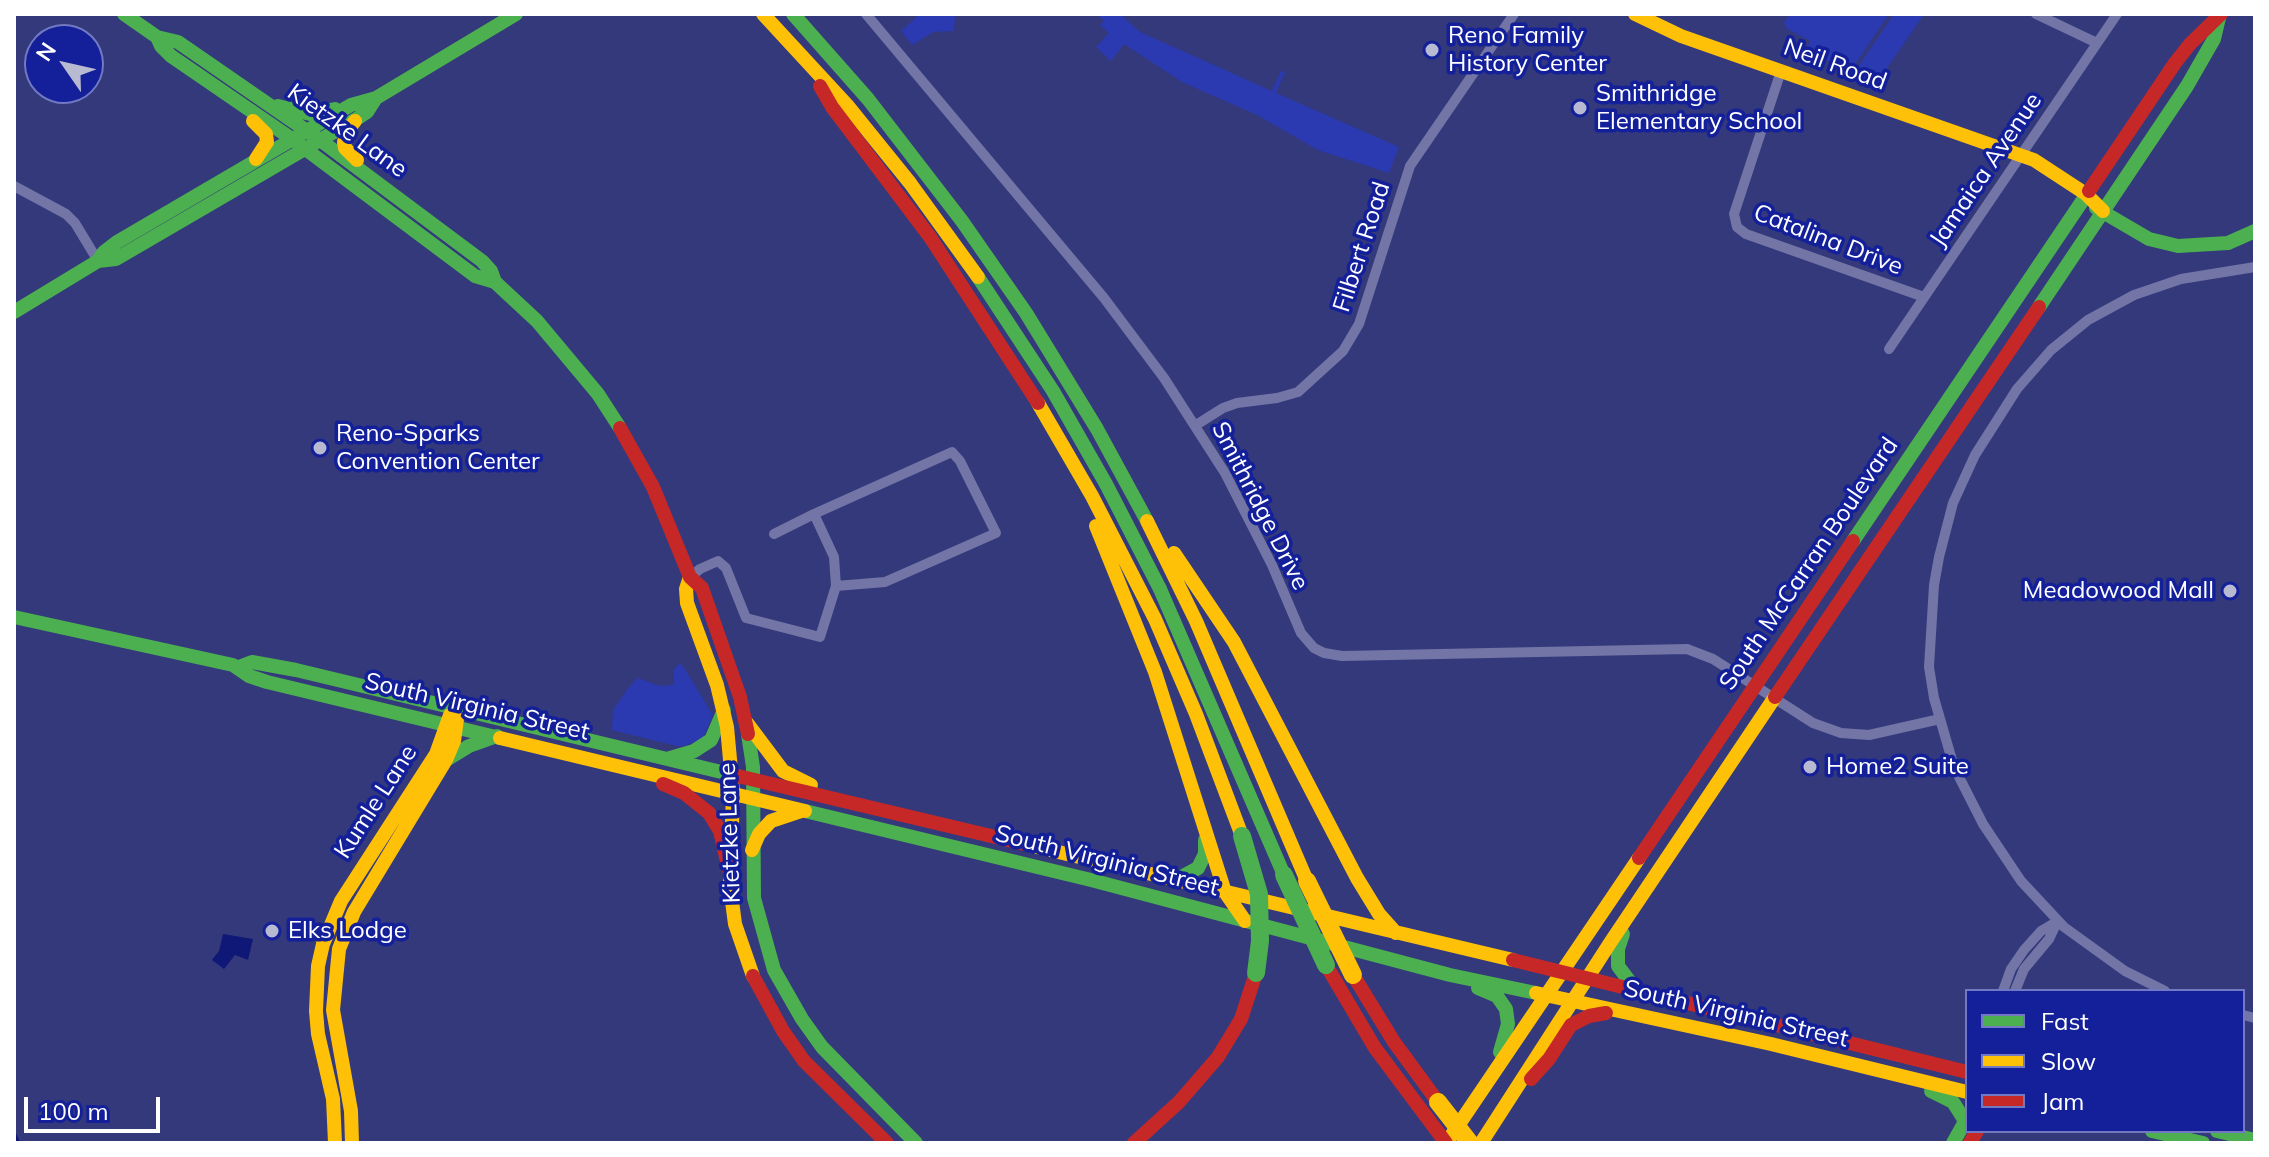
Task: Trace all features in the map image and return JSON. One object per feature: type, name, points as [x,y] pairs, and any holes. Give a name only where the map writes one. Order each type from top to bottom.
[{"type":"main road","name":"Kietzke Lane","points":[[124,14],[157,37],[178,42],[264,101],[306,140],[475,276],[495,282]]},
{"type":"main road","points":[[14,312],[98,261],[124,254],[516,14]]},
{"type":"main road","points":[[763,14],[847,105],[918,194],[984,285],[1066,413],[1160,589],[1326,965],[1375,1048],[1446,1143]]},
{"type":"main road","points":[[793,14],[885,120],[968,229],[1063,372],[1130,489],[1196,621],[1307,881],[1353,975],[1394,1042],[1470,1143]]},
{"type":"main road","name":"Neil Road","points":[[1635,14],[1681,36],[2039,163],[2084,198],[2149,239],[2178,246],[2210,246],[2228,243],[2255,231]]},
{"type":"main road","name":"South McCarran Boulevard","points":[[1446,1143],[2175,63],[2220,16]]},
{"type":"main road","name":"South McCarran Boulevard","points":[[1481,1143],[1571,1002],[2206,55],[2220,16]]},
{"type":"main road","name":"Kietzke Lane","points":[[157,37],[166,51],[215,86],[382,186],[482,261],[495,282],[556,342],[612,415],[653,487],[690,577],[698,582],[705,595],[747,723],[753,789],[754,898],[774,970],[822,1047],[916,1143]]},
{"type":"main road","points":[[808,62],[832,107],[930,237],[1004,350],[1092,496],[1136,581],[1196,714],[1242,836],[1259,894],[1260,941],[1256,973],[1244,1011],[1218,1057],[1179,1102],[1134,1143]]},
{"type":"main road","points":[[215,86],[266,134],[264,149],[251,163]]},
{"type":"main road","points":[[264,101],[310,114],[364,106]]},
{"type":"main road","points":[[364,106],[348,130],[345,148],[382,186]]},
{"type":"main road","points":[[98,261],[117,242],[251,163],[306,140]]},
{"type":"main road","points":[[1004,350],[1081,496],[1123,588],[1155,672],[1225,892],[1245,921]]},
{"type":"main road","points":[[1130,489],[1234,642],[1357,878],[1379,914],[1396,933]]},
{"type":"main road","name":"Kietzke Lane","points":[[690,577],[686,589],[687,603],[724,710],[733,784],[729,870],[738,937],[749,969],[791,1044],[814,1072],[887,1143]]},
{"type":"main road","name":"South Virginia Street","points":[[14,617],[239,667],[249,676],[267,682],[668,759],[733,784]]},
{"type":"main road","points":[[668,759],[694,751],[711,740],[724,710]]},
{"type":"main road","name":"South Virginia Street","points":[[452,719],[497,736],[625,767],[849,802],[1965,1072]]},
{"type":"main road","name":"Kumle Lane","points":[[352,1143],[351,1111],[335,1030],[333,991],[339,949],[354,912],[446,760],[452,719]]},
{"type":"main road","name":"Kumle Lane","points":[[335,1143],[333,1099],[318,1034],[316,989],[323,944],[334,913],[436,754],[452,719]]},
{"type":"main road","points":[[747,723],[783,771],[849,802]]},
{"type":"main road","points":[[446,760],[469,746],[497,736]]},
{"type":"main road","points":[[625,767],[684,793],[703,806],[720,831],[729,870]]},
{"type":"main road","name":"South Virginia Street","points":[[753,789],[803,810],[1029,865],[1420,967],[1771,1044],[1965,1092]]},
{"type":"main road","points":[[752,850],[759,834],[771,821],[803,810]]},
{"type":"main road","points":[[1176,880],[1192,873],[1203,861],[1206,844],[1201,814]]},
{"type":"main road","points":[[1029,865],[1034,847]]},
{"type":"main road","points":[[1632,911],[1617,959],[1619,967],[1636,990]]},
{"type":"main road","points":[[334,913],[354,912]]},
{"type":"main road","points":[[1420,967],[1490,993],[1506,1009],[1508,1024],[1505,1036],[1482,1090]]},
{"type":"main road","points":[[1512,1096],[1549,1059],[1571,1025],[1589,1016],[1616,1011]]},
{"type":"main road","points":[[1897,1075],[1953,1102],[1965,1117]]},
{"type":"main road","points":[[2160,1133],[2203,1143]]},
{"type":"main road","points":[[2225,1133],[2255,1140]]},
{"type":"street","name":"Smithridge Drive","points":[[866,14],[1104,298],[1164,378],[1196,425],[1247,515],[1301,633],[1314,648],[1342,656],[1674,648],[1701,653],[1827,729],[1854,735],[1880,734],[1940,719]]},
{"type":"street","name":"Filbert Road","points":[[1196,425],[1237,403],[1298,392],[1343,351],[1359,324],[1410,166],[1514,14]]},
{"type":"street","points":[[2036,14],[2097,43]]},
{"type":"street","name":"Jamaica Avenue","points":[[1889,349],[2117,14]]},
{"type":"street","name":"Catalina Drive","points":[[1781,71],[1734,214],[1737,227],[1746,234],[1924,297]]},
{"type":"street","points":[[14,186],[66,214],[98,261]]},
{"type":"street","points":[[2161,989],[2105,958],[2058,921],[2021,881],[1983,824],[1954,767],[1930,674],[1934,585],[1953,503],[1975,455],[2017,389],[2051,350],[2109,307],[2157,286],[2255,267]]},
{"type":"street","points":[[774,534],[952,452],[960,461],[996,533],[885,582],[836,586]]},
{"type":"street","points":[[690,577],[718,561],[726,568],[746,618],[820,637],[836,586],[834,557],[814,514]]},
{"type":"street","points":[[2004,989],[2011,969],[2024,950],[2041,931],[2058,921]]},
{"type":"street","points":[[2016,989],[2024,969],[2049,939],[2058,921]]},
{"type":"shaded area","points":[[920,14],[955,14],[954,31],[933,32],[912,45],[901,31]]},
{"type":"shaded area","points":[[1097,14],[1120,14],[1140,32],[1272,91],[1281,71],[1285,72],[1276,93],[1399,147],[1389,173],[1318,150],[1257,115],[1182,82],[1124,44],[1111,61],[1096,47],[1109,33],[1100,25],[1104,21]]},
{"type":"shaded area","points":[[1791,14],[1889,14],[1848,75],[1807,47],[1810,41],[1786,28],[1784,22]]},
{"type":"shaded area","points":[[1894,14],[1924,14],[1872,90],[1854,78],[1853,74]]},
{"type":"shaded area","points":[[681,663],[713,715],[703,738],[677,746],[612,730],[613,710],[638,678],[660,686],[674,685],[674,669]]},
{"type":"shaded area","points":[[223,934],[253,939],[248,960],[235,955],[224,969],[212,960],[219,951]]},
{"type":"waterway","points":[[14,1133],[19,1143]]},
{"type":"traffic: fast","points":[[124,14],[157,37],[171,56],[292,139],[475,276],[495,282],[537,321],[598,394],[620,428]]},
{"type":"traffic: fast","points":[[98,261],[117,242],[351,105],[376,98],[516,14]]},
{"type":"traffic: fast","points":[[793,14],[868,99],[962,221],[1026,313],[1097,429],[1147,521]]},
{"type":"traffic: fast","points":[[2039,307],[2187,86],[2214,39],[2219,18]]},
{"type":"traffic: fast","points":[[157,37],[178,42],[320,140],[482,261],[495,282]]},
{"type":"traffic: fast","points":[[14,312],[98,261],[116,259],[358,118],[367,112],[376,98]]},
{"type":"traffic: fast","points":[[278,106],[310,114],[335,109]]},
{"type":"traffic: fast","points":[[1853,541],[2089,191]]},
{"type":"traffic: fast","points":[[2096,208],[2149,239],[2178,246],[2228,243],[2255,231]]},
{"type":"traffic: fast","points":[[978,277],[1053,391],[1106,484],[1160,589],[1284,875]]},
{"type":"traffic: fast","points":[[14,617],[233,665],[249,676],[267,682],[500,738]]},
{"type":"traffic: fast","points":[[239,667],[252,662],[296,670],[738,776]]},
{"type":"traffic: fast","points":[[670,758],[694,751],[711,740],[724,710]]},
{"type":"traffic: fast","points":[[748,734],[753,767],[754,898],[774,970],[822,1047],[916,1143]]},
{"type":"traffic: fast","points":[[446,760],[469,746],[497,736]]},
{"type":"traffic: fast","points":[[805,811],[1091,880],[1450,975],[1536,993]]},
{"type":"traffic: fast","points":[[1242,836],[1259,894],[1260,941],[1256,973]]},
{"type":"traffic: fast","points":[[1176,880],[1198,868],[1205,854],[1205,840]]},
{"type":"traffic: fast","points":[[1284,875],[1326,965]]},
{"type":"traffic: fast","points":[[1623,934],[1618,949],[1618,966],[1636,990]]},
{"type":"traffic: fast","points":[[1478,988],[1497,996],[1506,1009],[1508,1024],[1500,1052]]},
{"type":"traffic: fast","points":[[1931,1091],[1953,1102],[1965,1121]]},
{"type":"traffic: fast","points":[[1953,1143],[1965,1122]]},
{"type":"traffic: fast","points":[[2160,1133],[2203,1143]]},
{"type":"traffic: fast","points":[[2225,1133],[2255,1140]]},
{"type":"traffic: slow","points":[[763,14],[847,105],[910,183],[978,277]]},
{"type":"traffic: slow","points":[[1635,14],[1681,36],[2034,160],[2086,194],[2103,211]]},
{"type":"traffic: slow","points":[[253,121],[266,134],[267,142],[256,159]]},
{"type":"traffic: slow","points":[[355,121],[344,142],[345,148],[357,160]]},
{"type":"traffic: slow","points":[[1038,403],[1092,496],[1155,619],[1196,714],[1242,836]]},
{"type":"traffic: slow","points":[[1147,521],[1196,621],[1307,881]]},
{"type":"traffic: slow","points":[[1096,526],[1155,672],[1225,892],[1245,921]]},
{"type":"traffic: slow","points":[[1174,553],[1234,642],[1357,878],[1379,914],[1396,933]]},
{"type":"traffic: slow","points":[[690,577],[686,589],[687,603],[717,685],[727,727],[733,792],[730,886],[735,924],[753,976]]},
{"type":"traffic: slow","points":[[1481,1143],[1775,697]]},
{"type":"traffic: slow","points":[[335,1143],[333,1099],[316,1011],[318,966],[323,944],[341,901],[436,754],[450,715]]},
{"type":"traffic: slow","points":[[352,1143],[351,1111],[333,1010],[339,949],[354,912],[446,760],[454,741],[457,719]]},
{"type":"traffic: slow","points":[[747,723],[783,771],[811,785]]},
{"type":"traffic: slow","points":[[500,738],[805,811]]},
{"type":"traffic: slow","points":[[752,850],[759,834],[771,821],[801,811]]},
{"type":"traffic: slow","points":[[1029,845],[1513,960]]},
{"type":"traffic: slow","points":[[1451,1136],[1639,858]]},
{"type":"traffic: slow","points":[[1307,881],[1353,975]]},
{"type":"traffic: slow","points":[[1536,993],[1771,1044],[1965,1092]]},
{"type":"traffic: slow","points":[[1438,1102],[1470,1143]]},
{"type":"traffic: jam","points":[[2089,191],[2175,63],[2221,14]]},
{"type":"traffic: jam","points":[[820,86],[832,107],[930,237],[1038,403]]},
{"type":"traffic: jam","points":[[1775,697],[2039,307]]},
{"type":"traffic: jam","points":[[620,428],[653,487],[690,577],[702,588],[740,697],[748,734]]},
{"type":"traffic: jam","points":[[1639,858],[1853,541]]},
{"type":"traffic: jam","points":[[738,776],[1029,845]]},
{"type":"traffic: jam","points":[[663,784],[684,793],[709,813],[720,831],[729,870]]},
{"type":"traffic: jam","points":[[1513,960],[1965,1072]]},
{"type":"traffic: jam","points":[[1326,965],[1375,1048],[1446,1143]]},
{"type":"traffic: jam","points":[[1134,1143],[1179,1102],[1218,1057],[1241,1019],[1256,973]]},
{"type":"traffic: jam","points":[[1353,975],[1394,1042],[1438,1102]]},
{"type":"traffic: jam","points":[[753,976],[783,1031],[804,1061],[887,1143]]},
{"type":"traffic: jam","points":[[1531,1079],[1549,1059],[1571,1025],[1589,1016],[1606,1013]]},
{"type":"traffic: jam","points":[[1970,1143],[1976,1133]]},
{"type":"place","name":"Reno Family History Center","points":[[1432,50]]},
{"type":"place","name":"Smithridge Elementary School","points":[[1580,108]]},
{"type":"place","name":"Reno-Sparks Convention Center","points":[[320,448]]},
{"type":"place","name":"Meadowood Mall","points":[[2230,591]]},
{"type":"place","name":"Home2 Suite","points":[[1810,767]]},
{"type":"place","name":"Elks Lodge","points":[[272,931]]}]
